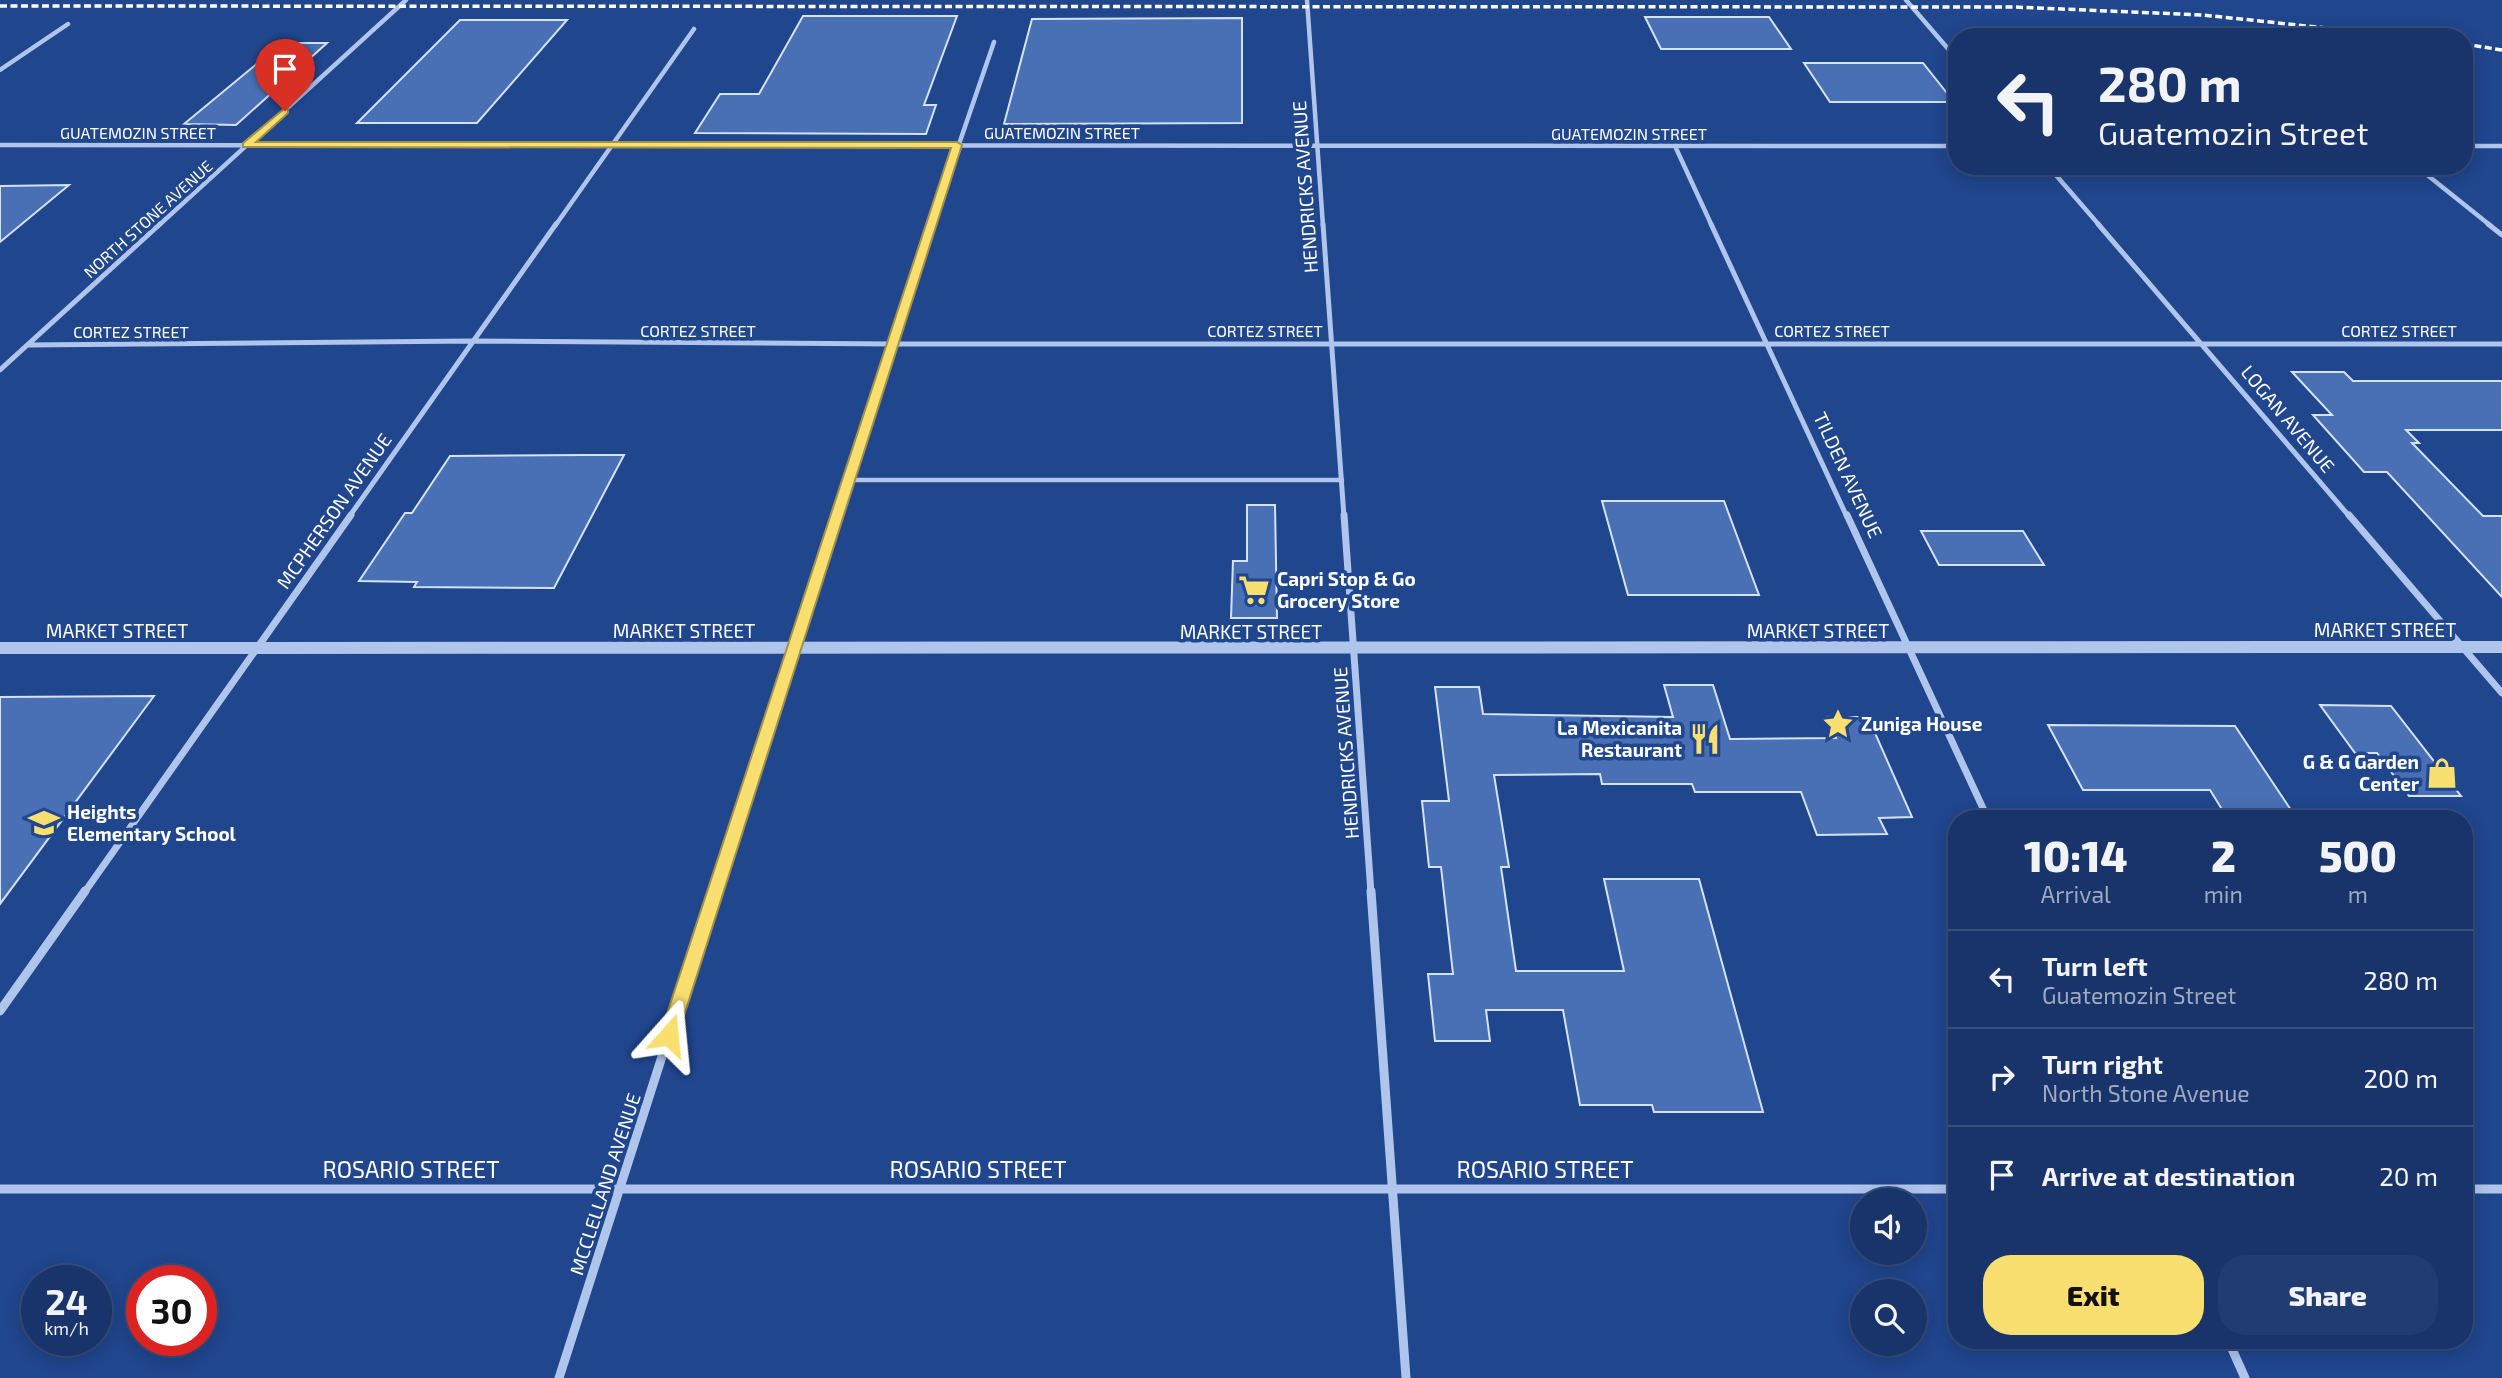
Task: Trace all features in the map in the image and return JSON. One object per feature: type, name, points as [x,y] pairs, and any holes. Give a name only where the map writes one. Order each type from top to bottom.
[{"type":"street","name":"NORTH STONE AVENUE","points":[[0,370],[405,0]]},
{"type":"street","name":"HENDRICKS AVENUE","points":[[1307,0],[1406,1378]]},
{"type":"street","points":[[1906,0],[1948,49]]},
{"type":"street","points":[[0,70],[68,24]]},
{"type":"street","name":"MCPHERSON AVENUE","points":[[0,1011],[694,29]]},
{"type":"street","name":"MCCLELLAND AVENUE","points":[[559,1378],[957,145],[994,42]]},
{"type":"street","name":"GUATEMOZIN STREET","points":[[0,145],[1948,146]]},
{"type":"street","name":"TILDEN AVENUE","points":[[1675,146],[1984,810]]},
{"type":"street","points":[[2473,146],[2502,146]]},
{"type":"street","name":"LOGAN AVENUE","points":[[2056,175],[2502,693]]},
{"type":"street","points":[[2427,175],[2502,235]]},
{"type":"street","name":"CORTEZ STREET","points":[[28,345],[472,341],[893,344],[2502,344]]},
{"type":"street","name":"MARKET STREET","points":[[0,648],[2502,647]]},
{"type":"street","name":"ROSARIO STREET","points":[[0,1189],[1948,1189]]},
{"type":"street","points":[[2473,1189],[2502,1189]]},
{"type":"street","points":[[2232,1349],[2245,1378]]},
{"type":"lane","points":[[848,480],[1342,480]]},
{"type":"building","points":[[803,16],[957,16],[924,105],[936,105],[926,134],[695,133],[720,94],[759,94]]},
{"type":"building","points":[[1645,17],[1769,17],[1791,49],[1661,49]]},
{"type":"building","points":[[1242,18],[1242,123],[1004,124],[1032,19]]},
{"type":"building","points":[[460,20],[567,20],[477,123],[357,123]]},
{"type":"building","points":[[282,43],[327,43],[236,125],[184,124]]},
{"type":"building","points":[[1804,63],[1923,63],[1948,94],[1948,102],[1830,102]]},
{"type":"building","points":[[69,185],[0,242],[0,186]]},
{"type":"building","points":[[2292,372],[2344,372],[2353,381],[2502,381],[2502,430],[2406,430],[2419,443],[2412,443],[2483,516],[2502,516],[2502,597],[2387,472],[2364,472],[2313,415],[2332,415]]},
{"type":"building","points":[[624,455],[554,588],[414,587],[417,582],[359,581],[405,513],[412,513],[450,456]]},
{"type":"building","points":[[1602,501],[1724,501],[1759,595],[1628,595]]},
{"type":"building","name":"Capri Stop & Go Grocery Store","points":[[1247,505],[1275,505],[1277,618],[1231,618],[1233,561],[1247,561]]},
{"type":"building","points":[[1921,531],[2023,531],[2044,565],[1939,565]]},
{"type":"building","points":[[1664,685],[1713,685],[1730,739],[1836,738],[1828,717],[1868,717],[1912,817],[1879,818],[1887,834],[1817,835],[1801,792],[1695,792],[1692,784],[1602,784],[1600,774],[1494,775],[1509,867],[1501,867],[1516,971],[1624,971],[1604,879],[1699,879],[1763,1112],[1654,1112],[1652,1105],[1580,1105],[1563,1010],[1486,1010],[1490,1041],[1435,1041],[1428,974],[1453,974],[1441,867],[1429,867],[1422,801],[1449,801],[1435,687],[1479,687],[1483,714],[1673,717]]},
{"type":"building","name":"Heights Elementary School","points":[[154,696],[0,904],[0,697]]},
{"type":"building","points":[[2320,705],[2391,706],[2461,796],[2409,796],[2377,753],[2355,753]]},
{"type":"building","points":[[2048,725],[2235,726],[2291,810],[2222,810],[2210,790],[2083,790]]},
{"type":"railway","points":[[0,6],[2014,7],[2203,15],[2326,28]]},
{"type":"railway","points":[[2473,45],[2502,50]]},
{"type":"place","name":"Capri Stop & Go Grocery Store","points":[[1254,590]]},
{"type":"place","name":"Zuniga House","points":[[1838,724]]},
{"type":"place","name":"La Mexicanita Restaurant","points":[[1705,739]]},
{"type":"place","name":"G & G Garden Center","points":[[2442,773]]},
{"type":"place","name":"Heights Elementary School","points":[[44,823]]},
{"type":"route","points":[[285,111],[247,145],[957,145],[669,1035]]}]
